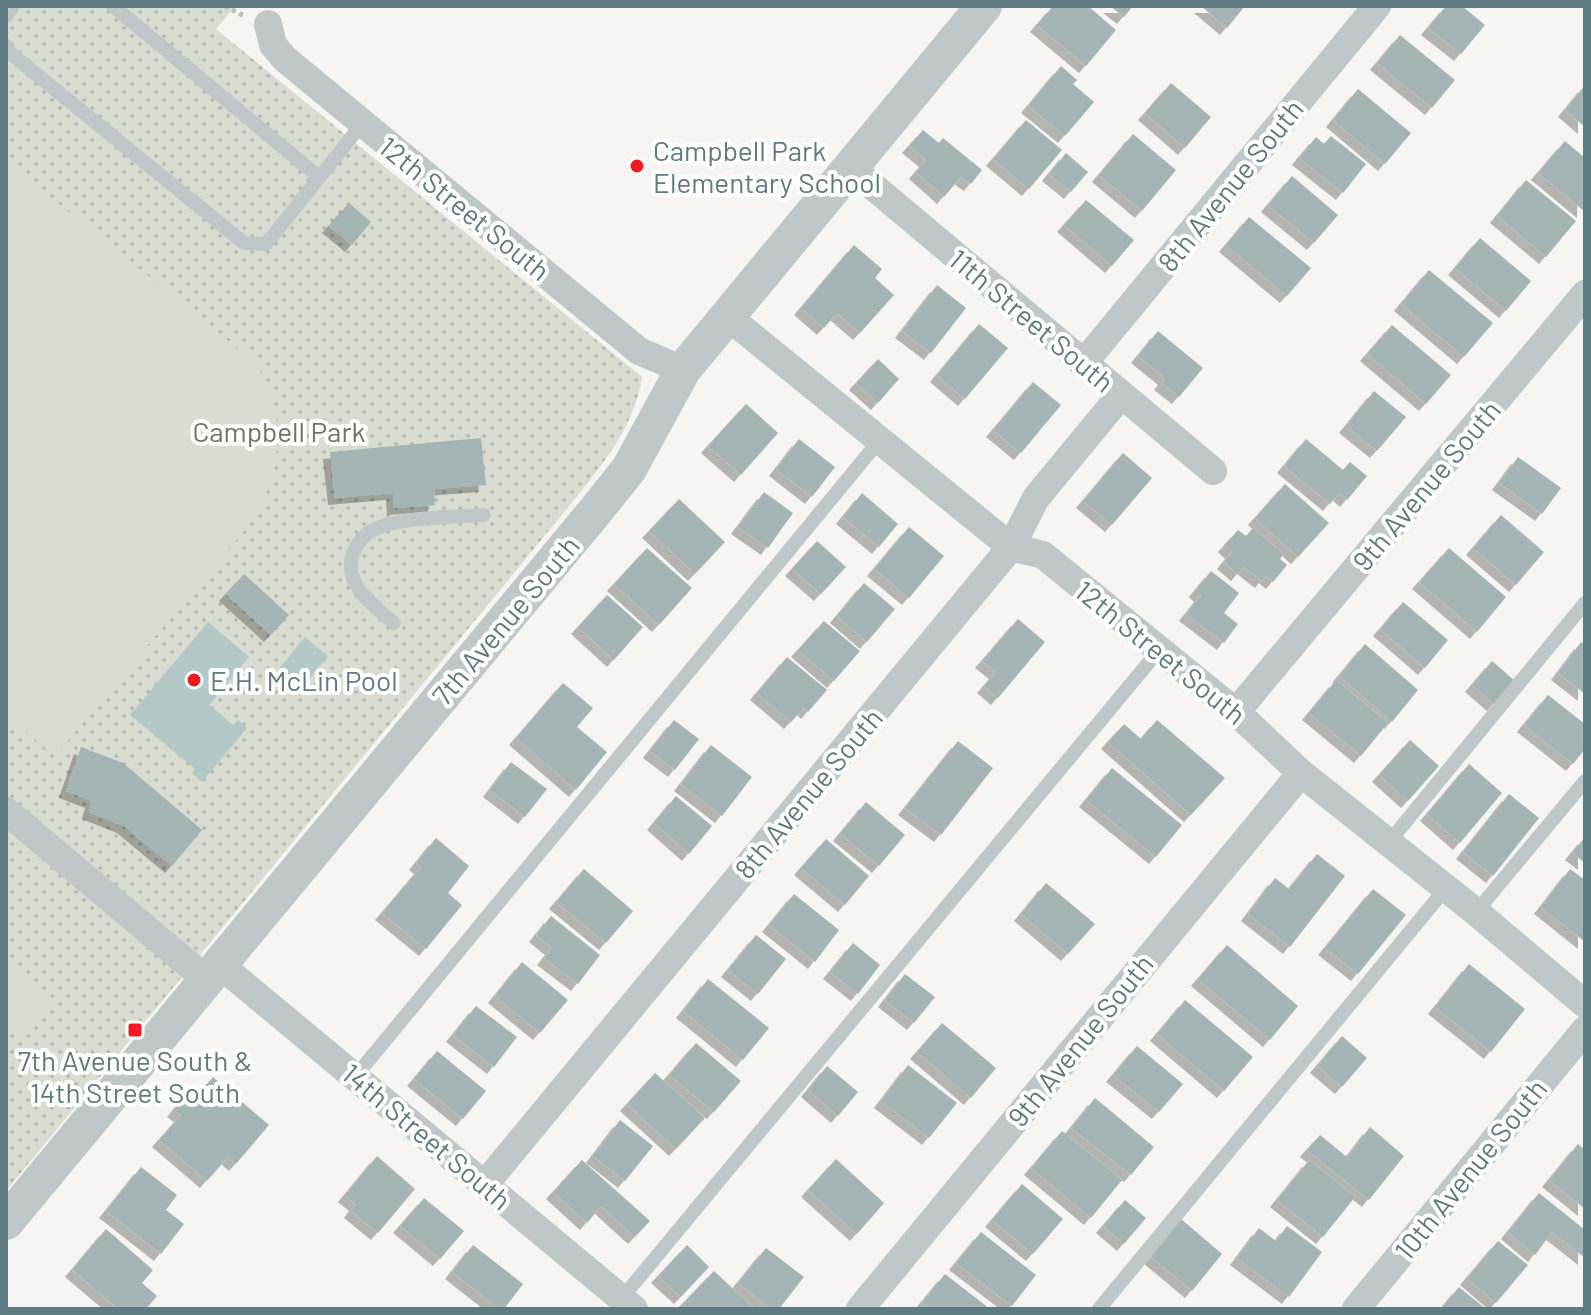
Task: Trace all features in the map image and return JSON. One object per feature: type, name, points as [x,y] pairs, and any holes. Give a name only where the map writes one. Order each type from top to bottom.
[{"type":"street","name":"7th Avenue South","points":[[6,1222],[629,469],[683,370],[984,6]]},
{"type":"street","name":"8th Avenue South","points":[[1083,364],[1377,6]]},
{"type":"street","name":"12th Street South","points":[[268,24],[273,45],[285,59],[362,124],[639,351],[683,370]]},
{"type":"street","name":"11th Street South","points":[[851,168],[1213,471]]},
{"type":"street","name":"9th Avenue South","points":[[1236,712],[1585,294]]},
{"type":"street","name":"12th Street South","points":[[727,316],[1011,547],[1043,555],[1236,712],[1301,773],[1476,912],[1585,1004]]},
{"type":"street","name":"8th Avenue South","points":[[485,1184],[1011,547],[1036,498],[1121,395]]},
{"type":"street","name":"9th Avenue South","points":[[860,1309],[1301,773]]},
{"type":"street","name":"14th Street South","points":[[6,811],[212,972],[355,1077],[628,1304]]},
{"type":"street","name":"10th Avenue South","points":[[1356,1309],[1585,1030]]},
{"type":"lane","points":[[6,16],[13,6]]},
{"type":"lane","points":[[113,6],[319,177]]},
{"type":"lane","points":[[6,46],[15,57],[244,243],[266,244],[362,124]]},
{"type":"lane","points":[[355,1077],[879,441]]},
{"type":"lane","points":[[394,623],[370,603],[353,580],[351,560],[357,544],[372,530],[392,523],[484,515]]},
{"type":"lane","points":[[1389,842],[1585,603]]},
{"type":"lane","points":[[628,1304],[1159,650]]},
{"type":"lane","points":[[1476,912],[1585,781]]},
{"type":"lane","points":[[1099,1309],[1446,888]]},
{"type":"green space","name":"Campbell Park","points":[[6,6],[235,6],[216,29],[642,377],[626,425],[579,494],[6,1191]]},
{"type":"green space","points":[[6,161],[256,363],[274,406],[277,427],[278,448],[268,489],[245,530],[55,756],[6,715]]},
{"type":"green space","points":[[6,960],[56,1001],[27,1036],[6,1019]]},
{"type":"shaded area","name":"E.H. McLin Pool","points":[[208,622],[249,657],[209,705],[233,725],[238,720],[247,728],[202,782],[192,773],[195,769],[130,715]]},
{"type":"shaded area","points":[[305,637],[328,656],[296,695],[273,676]]},
{"type":"building","points":[[1053,6],[1088,6],[1116,30],[1086,66],[1037,25]]},
{"type":"building","points":[[1110,6],[1133,6],[1124,17]]},
{"type":"building","points":[[1201,6],[1245,6],[1227,28]]},
{"type":"building","points":[[1446,6],[1462,6],[1485,25],[1461,54],[1428,28]]},
{"type":"building","points":[[1400,35],[1455,80],[1432,108],[1377,63]]},
{"type":"building","points":[[1061,66],[1077,80],[1073,84],[1094,102],[1065,136],[1028,106]]},
{"type":"building","points":[[1171,83],[1211,117],[1185,148],[1145,113]]},
{"type":"building","points":[[1585,85],[1585,127],[1565,110]]},
{"type":"building","points":[[1358,89],[1411,133],[1385,164],[1333,120]]},
{"type":"building","points":[[1026,120],[1062,150],[1029,189],[993,159]]},
{"type":"building","points":[[923,130],[939,143],[943,138],[982,170],[971,184],[961,177],[944,197],[916,172],[926,160],[909,146]]},
{"type":"building","points":[[1133,134],[1176,170],[1142,211],[1099,175]]},
{"type":"building","points":[[1331,136],[1366,164],[1343,193],[1299,158],[1316,137],[1324,144]]},
{"type":"building","points":[[1565,141],[1585,158],[1584,211],[1538,173]]},
{"type":"building","points":[[1066,153],[1088,172],[1071,192],[1049,174]]},
{"type":"building","points":[[1292,176],[1338,215],[1314,243],[1268,205]]},
{"type":"building","points":[[1526,180],[1576,221],[1546,257],[1497,216]]},
{"type":"building","points":[[1086,200],[1134,240],[1112,266],[1064,225]]},
{"type":"building","points":[[349,203],[371,222],[352,245],[329,226]]},
{"type":"building","points":[[1249,217],[1311,268],[1287,296],[1226,245]]},
{"type":"building","points":[[1480,238],[1531,281],[1506,311],[1455,268]]},
{"type":"building","points":[[854,245],[882,269],[875,278],[894,295],[860,333],[837,313],[824,328],[801,308]]},
{"type":"building","points":[[1429,270],[1493,323],[1464,357],[1401,304]]},
{"type":"building","points":[[937,285],[966,308],[931,353],[902,331]]},
{"type":"building","points":[[979,324],[1008,348],[965,399],[937,375]]},
{"type":"building","points":[[1392,325],[1451,375],[1426,404],[1367,354]]},
{"type":"building","points":[[1158,331],[1203,368],[1179,397],[1161,383],[1165,378],[1138,356]]},
{"type":"building","points":[[878,359],[899,379],[878,403],[856,383]]},
{"type":"building","points":[[1033,382],[1061,405],[1021,453],[993,430]]},
{"type":"building","points":[[1374,391],[1406,417],[1377,451],[1346,426]]},
{"type":"building","points":[[746,404],[778,433],[741,475],[708,446]]},
{"type":"building","points":[[481,438],[486,485],[434,489],[435,505],[394,508],[393,493],[335,498],[330,452]]},
{"type":"building","points":[[799,439],[835,467],[812,497],[776,469]]},
{"type":"building","points":[[1306,439],[1343,470],[1350,462],[1367,476],[1347,500],[1339,493],[1330,504],[1284,466]]},
{"type":"building","points":[[1123,453],[1152,478],[1112,525],[1083,501]]},
{"type":"building","points":[[1518,457],[1561,488],[1542,514],[1499,483]]},
{"type":"building","points":[[1285,484],[1329,523],[1298,557],[1255,518]]},
{"type":"building","points":[[764,492],[793,513],[768,548],[738,527]]},
{"type":"building","points":[[862,493],[898,524],[879,547],[843,517]]},
{"type":"building","points":[[679,499],[725,542],[695,574],[649,531]]},
{"type":"building","points":[[1501,515],[1544,552],[1516,585],[1473,548]]},
{"type":"building","points":[[909,527],[944,556],[909,598],[874,569]]},
{"type":"building","points":[[1253,528],[1284,554],[1280,559],[1287,565],[1273,582],[1266,576],[1262,581],[1244,567],[1238,574],[1224,562],[1232,552],[1225,545],[1238,530],[1246,536]]},
{"type":"building","points":[[817,541],[846,567],[821,594],[792,569]]},
{"type":"building","points":[[647,548],[692,588],[659,625],[614,584]]},
{"type":"building","points":[[1449,548],[1506,597],[1477,632],[1419,582]]},
{"type":"building","points":[[1211,571],[1239,593],[1224,613],[1238,624],[1224,643],[1186,614],[1201,595],[1196,590]]},
{"type":"building","points":[[244,574],[289,615],[271,635],[226,594]]},
{"type":"building","points":[[864,583],[895,609],[867,642],[837,616]]},
{"type":"building","points":[[607,595],[643,627],[614,660],[578,627]]},
{"type":"building","points":[[1403,602],[1448,640],[1425,668],[1380,629]]},
{"type":"building","points":[[1018,619],[1045,642],[998,698],[984,686],[996,672],[982,661]]},
{"type":"building","points":[[824,621],[860,651],[834,681],[798,650]]},
{"type":"building","points":[[1581,642],[1585,645],[1585,694],[1558,673]]},
{"type":"building","points":[[1365,644],[1418,690],[1392,722],[1339,676]]},
{"type":"building","points":[[787,657],[827,690],[808,712],[804,708],[791,722],[757,693]]},
{"type":"building","points":[[1492,661],[1514,680],[1494,704],[1472,685]]},
{"type":"building","points":[[1336,680],[1388,723],[1361,756],[1309,713]]},
{"type":"building","points":[[563,683],[593,708],[577,727],[607,752],[576,790],[516,738]]},
{"type":"building","points":[[1548,695],[1585,724],[1585,749],[1573,764],[1524,725]]},
{"type":"building","points":[[674,720],[699,739],[675,770],[650,751]]},
{"type":"building","points":[[1157,720],[1225,778],[1191,815],[1108,742],[1124,724],[1141,739]]},
{"type":"building","points":[[1410,740],[1439,766],[1408,801],[1379,775]]},
{"type":"building","points":[[958,741],[993,768],[941,835],[905,808]]},
{"type":"building","points":[[711,745],[752,777],[722,816],[681,784]]},
{"type":"building","points":[[81,747],[123,763],[202,830],[172,866],[124,826],[89,812],[92,801],[66,791]]},
{"type":"building","points":[[511,762],[547,789],[525,817],[490,790]]},
{"type":"building","points":[[1469,764],[1502,793],[1460,843],[1427,814]]},
{"type":"building","points":[[1112,768],[1182,825],[1156,857],[1086,800]]},
{"type":"building","points":[[1509,794],[1539,818],[1493,876],[1463,852]]},
{"type":"building","points":[[676,796],[712,826],[689,854],[654,823]]},
{"type":"building","points":[[866,802],[905,835],[879,866],[840,834]]},
{"type":"building","points":[[1585,837],[1585,863],[1572,853]]},
{"type":"building","points":[[436,838],[469,866],[448,893],[462,905],[426,949],[382,913],[421,867],[416,863]]},
{"type":"building","points":[[826,839],[869,876],[845,905],[801,868]]},
{"type":"building","points":[[1317,854],[1345,876],[1290,947],[1248,914],[1275,878],[1289,889]]},
{"type":"building","points":[[584,869],[633,911],[606,943],[556,902]]},
{"type":"building","points":[[1570,869],[1585,880],[1585,942],[1541,907]]},
{"type":"building","points":[[1046,883],[1095,924],[1068,954],[1021,914]]},
{"type":"building","points":[[1373,889],[1406,915],[1358,974],[1325,948]]},
{"type":"building","points":[[794,894],[839,930],[815,962],[769,925]]},
{"type":"building","points":[[551,916],[600,955],[578,984],[544,958],[552,948],[536,935]]},
{"type":"building","points":[[756,935],[786,959],[758,994],[728,970]]},
{"type":"building","points":[[853,943],[880,965],[858,994],[830,972]]},
{"type":"building","points":[[1227,945],[1298,1006],[1270,1040],[1198,979]]},
{"type":"building","points":[[522,962],[568,1000],[540,1033],[495,996]]},
{"type":"building","points":[[1469,964],[1525,1009],[1491,1052],[1435,1007]]},
{"type":"building","points":[[905,974],[935,997],[914,1023],[885,1000]]},
{"type":"building","points":[[708,979],[769,1028],[743,1060],[683,1011]]},
{"type":"building","points":[[1185,1000],[1253,1057],[1224,1091],[1157,1034]]},
{"type":"building","points":[[476,1006],[517,1037],[494,1067],[453,1035]]},
{"type":"building","points":[[942,1023],[996,1068],[971,1098],[917,1052]]},
{"type":"building","points":[[1342,1036],[1367,1058],[1342,1087],[1317,1066]]},
{"type":"building","points":[[696,1043],[741,1081],[714,1112],[669,1075]]},
{"type":"building","points":[[1137,1046],[1183,1084],[1159,1112],[1113,1075]]},
{"type":"building","points":[[437,1051],[486,1091],[463,1119],[414,1079]]},
{"type":"building","points":[[908,1065],[957,1103],[929,1138],[881,1101]]},
{"type":"building","points":[[827,1066],[858,1092],[838,1116],[808,1090]]},
{"type":"building","points":[[655,1073],[705,1118],[676,1149],[627,1104]]},
{"type":"building","points":[[213,1077],[269,1125],[236,1164],[228,1157],[207,1181],[159,1140],[181,1115],[174,1110],[185,1096],[191,1102]]},
{"type":"building","points":[[1095,1098],[1154,1147],[1131,1175],[1071,1128]]},
{"type":"building","points":[[620,1120],[653,1146],[625,1181],[593,1156]]},
{"type":"building","points":[[1370,1127],[1404,1156],[1369,1200],[1307,1150],[1320,1135],[1347,1157]]},
{"type":"building","points":[[1062,1131],[1122,1180],[1091,1218],[1031,1168]]},
{"type":"building","points":[[1578,1144],[1585,1150],[1585,1209],[1549,1180]]},
{"type":"building","points":[[377,1156],[415,1189],[378,1233],[351,1211],[356,1204],[345,1195]]},
{"type":"building","points":[[836,1159],[884,1203],[857,1234],[808,1190]]},
{"type":"building","points":[[582,1160],[650,1221],[635,1237],[601,1206],[587,1223],[553,1192]]},
{"type":"building","points":[[1309,1160],[1355,1197],[1323,1237],[1277,1200]]},
{"type":"building","points":[[141,1167],[177,1195],[166,1210],[184,1224],[161,1254],[106,1211]]},
{"type":"building","points":[[1022,1184],[1063,1219],[1033,1254],[992,1220]]},
{"type":"building","points":[[1539,1193],[1585,1230],[1585,1258],[1552,1232],[1535,1255],[1508,1232]]},
{"type":"building","points":[[424,1198],[464,1231],[440,1259],[400,1226]]},
{"type":"building","points":[[1125,1200],[1146,1218],[1124,1244],[1103,1226]]},
{"type":"building","points":[[1181,1219],[1222,1254],[1192,1291],[1150,1256]]},
{"type":"building","points":[[1287,1226],[1322,1252],[1289,1297],[1237,1258],[1259,1228],[1276,1241]]},
{"type":"building","points":[[106,1229],[153,1270],[142,1283],[157,1296],[146,1309],[118,1309],[72,1270]]},
{"type":"building","points":[[981,1232],[1036,1275],[1012,1306],[956,1263]]},
{"type":"building","points":[[1498,1241],[1528,1265],[1496,1303],[1467,1278]]},
{"type":"building","points":[[473,1245],[523,1284],[504,1309],[499,1309],[452,1272]]},
{"type":"building","points":[[687,1245],[709,1267],[681,1297],[658,1276]]},
{"type":"building","points":[[766,1248],[804,1277],[779,1309],[771,1309],[738,1283]]},
{"type":"building","points":[[714,1271],[755,1309],[689,1309],[683,1303]]},
{"type":"building","points":[[945,1274],[990,1309],[931,1309],[922,1302]]},
{"type":"building","points":[[1459,1287],[1486,1309],[1441,1309]]},
{"type":"place","name":"Campbell Park Elementary School","points":[[637,166]]},
{"type":"place","name":"E.H. McLin Pool","points":[[194,680]]},
{"type":"place","name":"7th Avenue South & 14th Street South","points":[[135,1030]]}]
